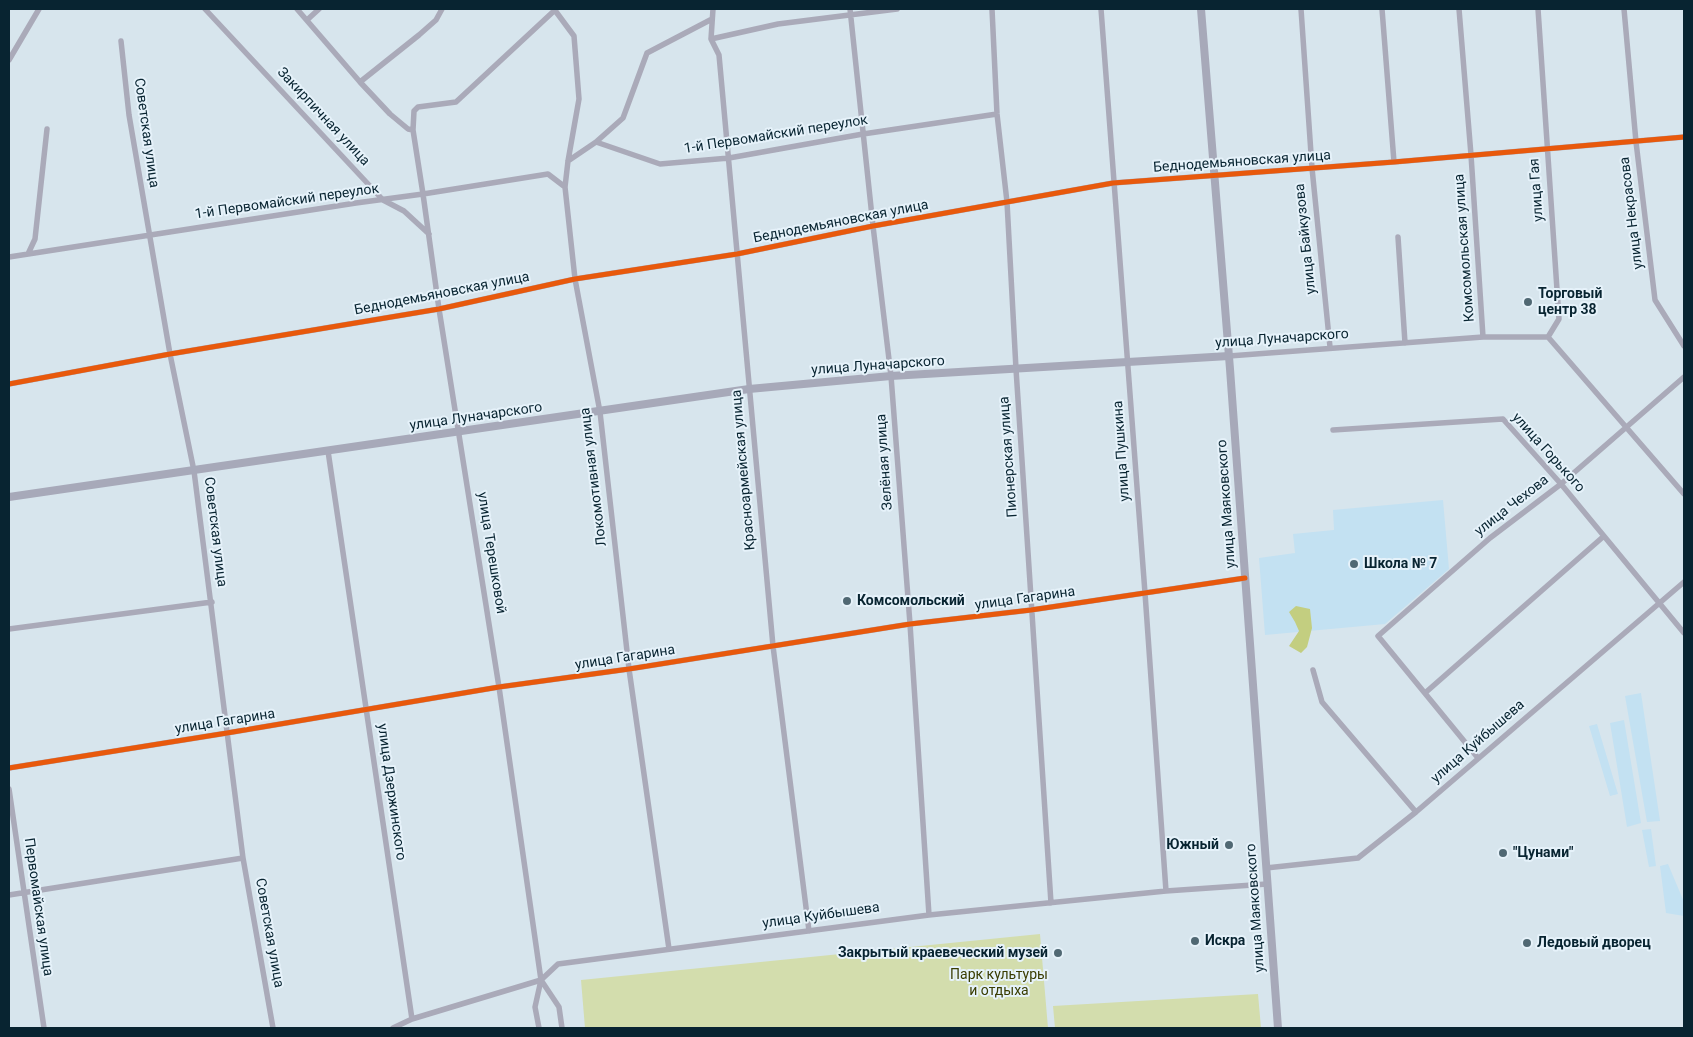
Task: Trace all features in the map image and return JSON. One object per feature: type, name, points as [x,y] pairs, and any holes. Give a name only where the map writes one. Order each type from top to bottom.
[{"type":"main road","name":"улица Маяковского","points":[[1200,9],[1229,356],[1278,1028]]},
{"type":"main road","name":"улица Луначарского","points":[[9,497],[749,389],[891,376],[1229,356]]},
{"type":"street","points":[[9,60],[39,9]]},
{"type":"street","name":"Закирпичная улица","points":[[205,9],[383,200],[404,211],[429,234]]},
{"type":"street","points":[[297,9],[390,114],[408,129],[413,130],[414,111],[418,108],[456,102],[554,9]]},
{"type":"street","points":[[307,20],[319,9]]},
{"type":"street","points":[[360,82],[436,20],[442,9]]},
{"type":"street","name":"Локомотивная улица","points":[[554,9],[574,36],[578,99],[565,187],[575,279],[600,412],[629,669],[669,949]]},
{"type":"street","name":"Красноармейская улица","points":[[712,9],[711,39],[720,54],[773,646],[809,931]]},
{"type":"street","points":[[711,39],[778,24],[850,12],[897,9]]},
{"type":"street","name":"Пионерская улица","points":[[992,9],[997,114],[1007,202],[1031,610],[1051,903]]},
{"type":"street","name":"улица Пушкина","points":[[1101,9],[1146,593],[1166,891]]},
{"type":"street","name":"улица Байкузова","points":[[1301,9],[1312,168],[1330,347]]},
{"type":"street","points":[[1382,9],[1394,162]]},
{"type":"street","name":"Комсомольская улица","points":[[1459,9],[1471,156],[1482,337]]},
{"type":"street","name":"улица Гая","points":[[1538,9],[1546,150],[1559,319],[1548,337]]},
{"type":"street","name":"улица Некрасова","points":[[1624,9],[1636,142],[1655,300],[1684,346]]},
{"type":"street","name":"Зелёная улица","points":[[850,12],[872,226],[891,376],[910,624],[929,915]]},
{"type":"street","points":[[568,161],[596,142],[623,118],[648,53],[712,20]]},
{"type":"street","name":"Советская улица","points":[[121,41],[130,115],[170,354],[194,471],[243,858],[273,1028]]},
{"type":"street","name":"1-й Первомайский переулок","points":[[596,142],[660,164],[729,158],[862,134],[997,114]]},
{"type":"street","points":[[28,254],[35,239],[47,128]]},
{"type":"street","name":"улица Терешковой","points":[[413,130],[424,194],[439,309],[499,687],[541,980],[535,1007],[539,1028]]},
{"type":"street","name":"Беднодемьяновская улица","points":[[9,384],[170,354],[439,309],[575,279],[738,254],[872,226],[1113,184],[1546,150],[1684,137]]},
{"type":"street","name":"1-й Первомайский переулок","points":[[9,257],[548,174],[565,187]]},
{"type":"street","points":[[1398,237],[1405,343]]},
{"type":"street","name":"улица Луначарского","points":[[1229,356],[1482,337],[1548,337]]},
{"type":"street","points":[[1548,337],[1684,494]]},
{"type":"street","name":"улица Чехова","points":[[1424,693],[1378,636],[1490,538],[1561,484],[1684,377]]},
{"type":"street","name":"улица Горького","points":[[1333,430],[1503,419],[1561,484],[1684,633]]},
{"type":"street","name":"улица Дзержинского","points":[[328,451],[412,1019]]},
{"type":"street","points":[[1478,758],[1424,693],[1604,536]]},
{"type":"street","name":"улица Гагарина","points":[[9,768],[499,687],[629,669],[910,624],[1031,610],[1245,578]]},
{"type":"street","name":"улица Куйбышева","points":[[1266,868],[1358,858],[1416,812],[1684,582]]},
{"type":"street","points":[[9,629],[212,602]]},
{"type":"street","points":[[1313,670],[1322,702],[1416,812]]},
{"type":"street","name":"Первомайская улица","points":[[9,788],[44,1028]]},
{"type":"street","points":[[9,895],[243,858]]},
{"type":"street","name":"улица Куйбышева","points":[[393,1028],[412,1019],[541,980],[558,964],[929,915],[1166,891],[1267,884]]},
{"type":"street","name":"улица Терешковой","points":[[541,980],[559,1008],[562,1028]]},
{"type":"shaded area","name":"Школа № 7","points":[[1443,500],[1449,569],[1385,624],[1265,635],[1259,558],[1295,553],[1293,534],[1334,530],[1333,510]]},
{"type":"shaded area","points":[[1641,693],[1660,821],[1647,822],[1625,696]]},
{"type":"shaded area","points":[[1624,720],[1641,823],[1627,827],[1610,723]]},
{"type":"shaded area","points":[[1597,724],[1618,794],[1610,796],[1589,726]]},
{"type":"shaded area","points":[[1651,829],[1656,866],[1649,867],[1642,830]]},
{"type":"shaded area","points":[[1668,864],[1684,902],[1684,916],[1666,913],[1660,866]]},
{"type":"green space","points":[[1296,606],[1310,609],[1312,628],[1307,647],[1301,653],[1289,646],[1299,631],[1289,612]]},
{"type":"green space","name":"Парк культуры и отдыха","points":[[1040,934],[1048,1028],[585,1028],[581,980]]},
{"type":"green space","points":[[1258,994],[1261,1028],[1055,1028],[1053,1006]]},
{"type":"cycle path","points":[[9,384],[170,354],[439,309],[575,279],[737,254],[873,226],[1113,183],[1394,162],[1684,137]]},
{"type":"cycle path","points":[[9,768],[499,687],[629,669],[910,624],[1031,610],[1245,578]]},
{"type":"place","name":"Торговый центр 38","points":[[1528,302]]},
{"type":"place","name":"Школа № 7","points":[[1354,564]]},
{"type":"place","name":"Комсомольский","points":[[847,601]]},
{"type":"place","name":"Южный","points":[[1229,845]]},
{"type":"place","name":"\"Цунами\"","points":[[1503,853]]},
{"type":"place","name":"Искра","points":[[1195,941]]},
{"type":"place","name":"Ледовый дворец","points":[[1527,943]]},
{"type":"place","name":"Закрытый краевеческий музей","points":[[1058,953]]}]
